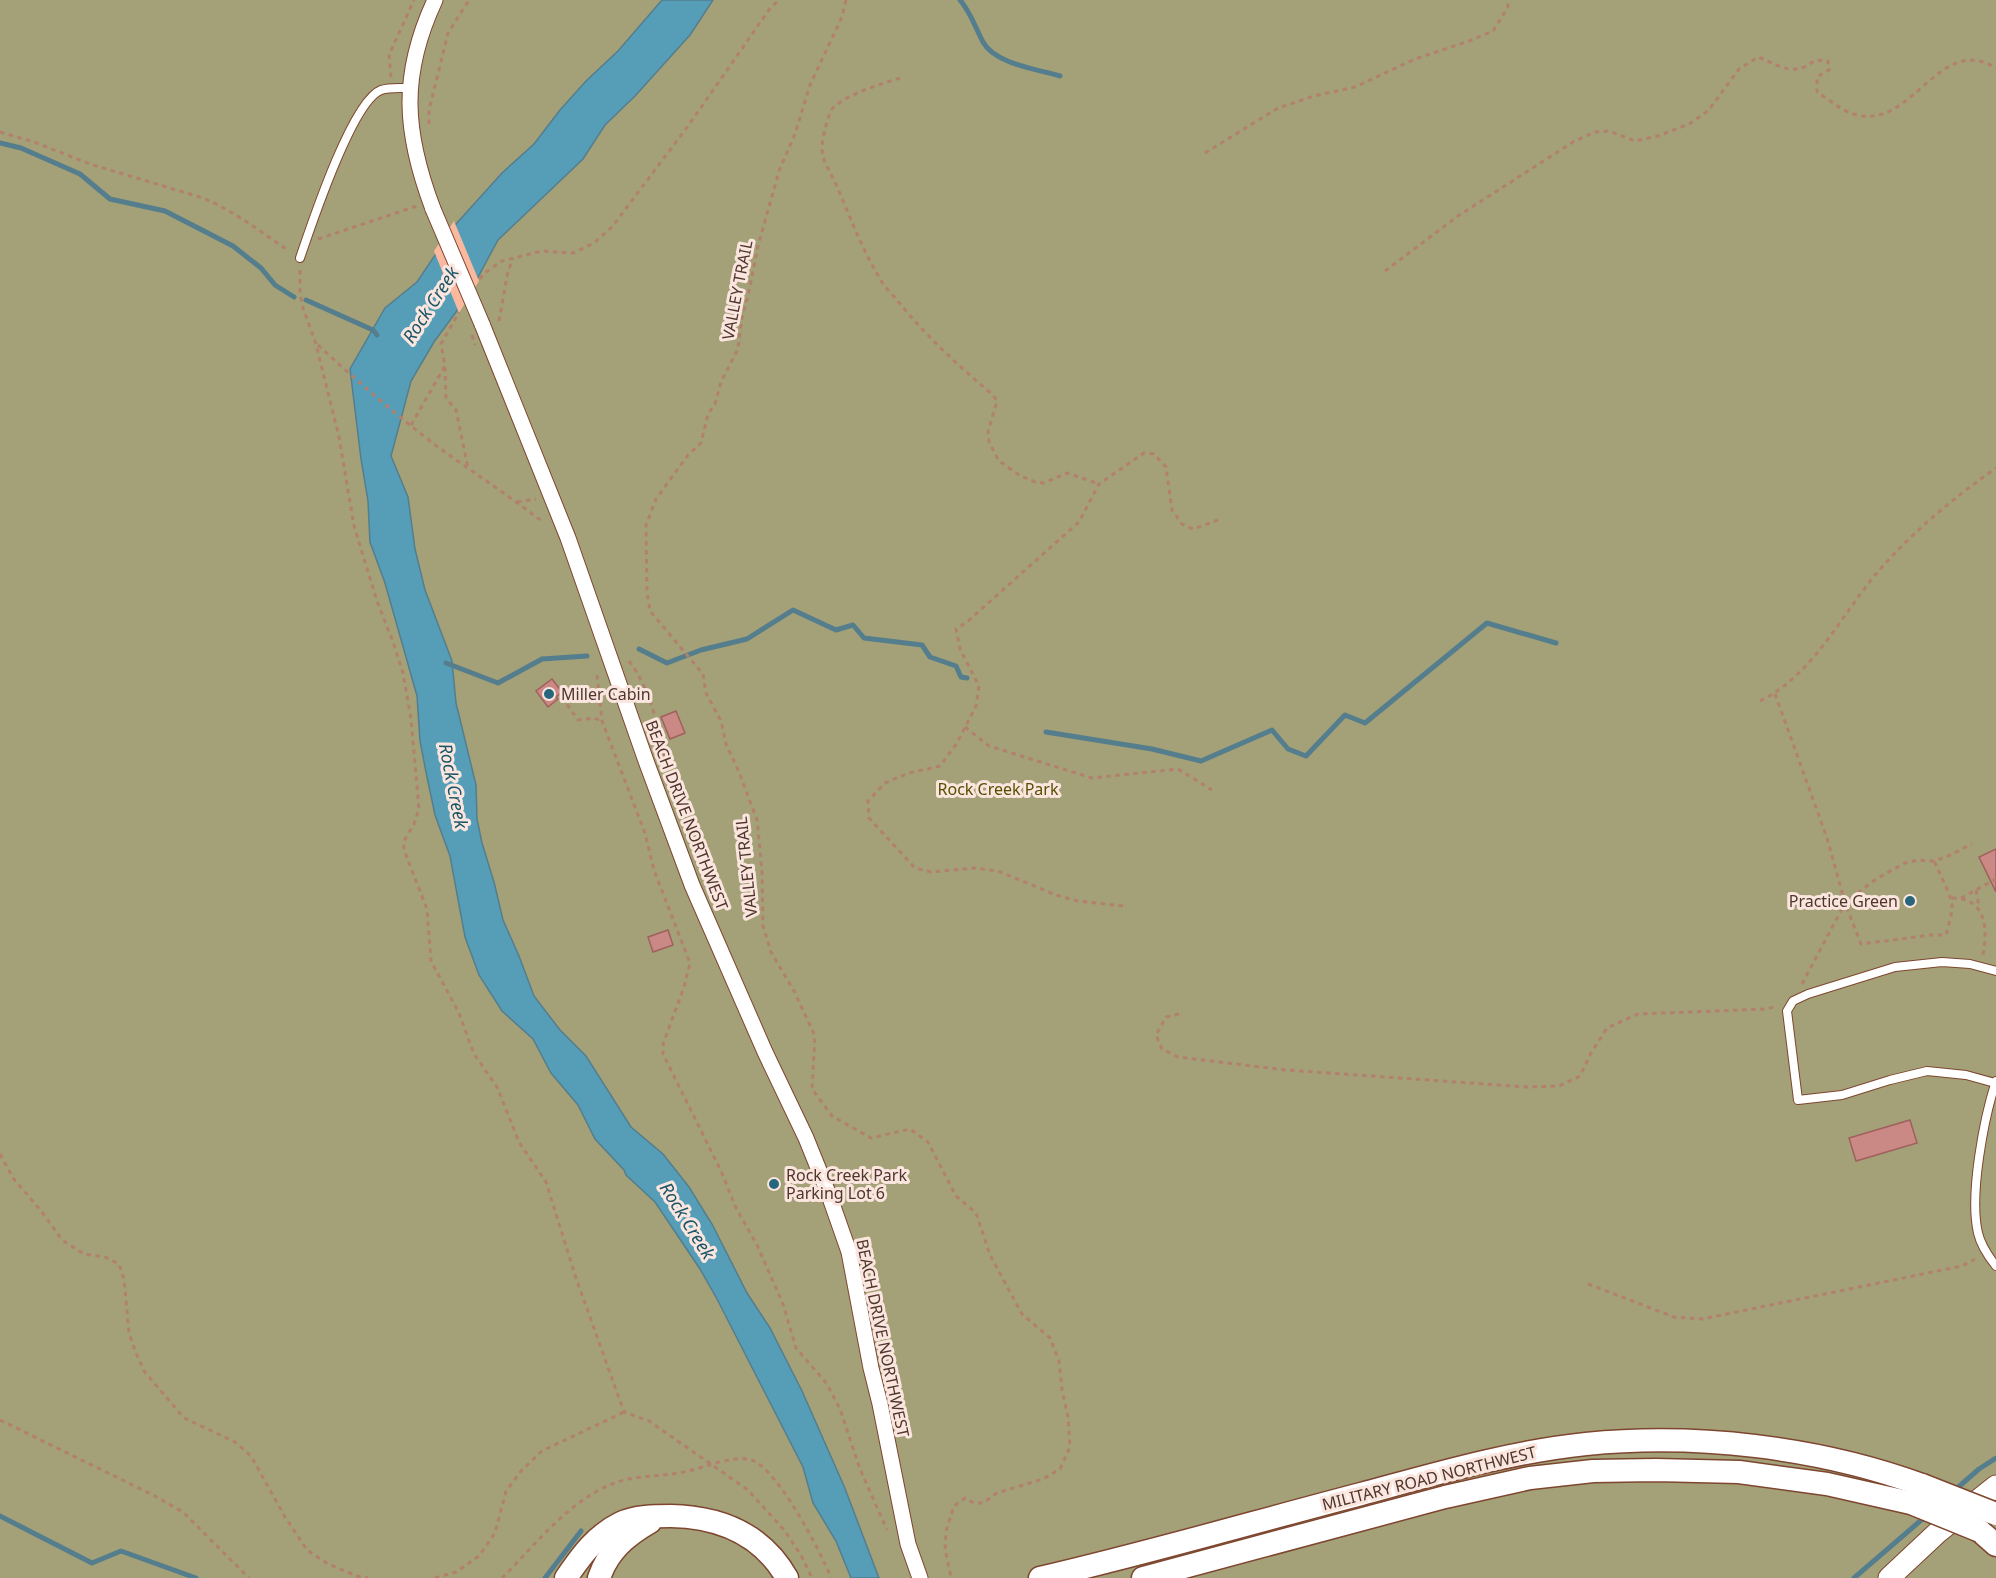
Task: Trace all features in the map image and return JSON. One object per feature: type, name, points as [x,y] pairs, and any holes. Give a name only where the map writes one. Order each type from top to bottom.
[{"type":"main road","name":"MILITARY ROAD NORTHWEST","points":[[1040,1578],[1110,1562],[1438,1473],[1526,1453],[1588,1444],[1685,1441],[1787,1451],[1835,1460],[1877,1470],[1991,1538]]},
{"type":"main road","name":"MILITARY ROAD NORTHWEST","points":[[1143,1578],[1445,1497],[1530,1478],[1593,1471],[1739,1472],[1916,1494],[1996,1514]]},
{"type":"main road","points":[[1916,1494],[1996,1505]]},
{"type":"main road","points":[[599,1578],[610,1553],[621,1542],[662,1516]]},
{"type":"main road","points":[[566,1578],[586,1549],[612,1528],[623,1521],[662,1516],[709,1519],[738,1530],[766,1549],[787,1578]]},
{"type":"street","name":"BEACH DRIVE NORTHWEST","points":[[435,0],[416,52],[409,88],[410,122],[426,207],[483,328],[568,538],[648,768],[692,885],[765,1052],[806,1138],[829,1195],[849,1252],[908,1544],[920,1578]]},
{"type":"street","points":[[1889,1578],[1937,1533],[1996,1486]]},
{"type":"lane","points":[[300,258],[338,152],[368,101],[380,90],[409,88]]},
{"type":"lane","points":[[1996,971],[1970,964],[1942,962],[1895,967],[1808,993],[1793,1001],[1787,1011],[1798,1100],[1842,1095],[1927,1071],[1966,1075],[1996,1082],[1984,1128],[1976,1212],[1978,1234],[1986,1253],[1996,1266]]},
{"type":"path","points":[[390,75],[389,55],[414,0]]},
{"type":"path","points":[[429,128],[429,110],[448,33],[469,0]]},
{"type":"path","points":[[478,282],[483,274],[502,261],[542,250],[573,253],[594,243],[612,227],[778,0]]},
{"type":"path","name":"VALLEY TRAIL","points":[[846,0],[842,17],[810,85],[795,134],[779,171],[758,246],[742,317],[738,349],[721,382],[715,404],[708,414],[700,443],[688,455],[656,499],[646,525],[647,592],[650,611],[703,674],[706,693],[721,721],[726,744],[757,820],[764,926],[771,952],[794,991],[815,1036],[812,1089],[832,1116],[871,1138],[910,1130],[928,1142],[956,1196],[976,1213],[990,1254],[1022,1314],[1050,1338],[1059,1361],[1068,1417],[1070,1447],[1060,1469],[1043,1479],[998,1493],[983,1503],[974,1503],[965,1498],[954,1506],[946,1531],[945,1549],[951,1577],[949,1578]]},
{"type":"path","points":[[1205,153],[1278,108],[1314,96],[1355,87],[1415,59],[1493,31],[1508,7],[1507,0]]},
{"type":"path","points":[[1385,271],[1458,216],[1573,142],[1595,132],[1609,130],[1635,141],[1658,136],[1689,124],[1708,111],[1739,69],[1758,57],[1792,70],[1804,69],[1815,60],[1828,61],[1830,70],[1817,77],[1817,92],[1853,114],[1876,116],[1893,111],[1946,67],[1968,59],[1986,62],[1996,68]]},
{"type":"path","points":[[900,78],[863,90],[840,103],[832,109],[827,121],[821,145],[823,161],[837,187],[853,226],[879,279],[937,346],[997,401],[988,432],[989,442],[999,461],[1019,475],[1035,482],[1044,483],[1067,473],[1099,484]]},
{"type":"path","points":[[0,132],[34,142],[90,164],[211,201],[238,216],[300,258],[300,294],[316,344],[341,448],[354,526],[377,601],[403,673],[411,719],[419,809],[414,824],[404,841],[404,850],[427,909],[431,961],[459,1013],[474,1054],[496,1087],[519,1142],[546,1182],[576,1278],[624,1412]]},
{"type":"path","points":[[305,244],[426,207]]},
{"type":"path","points":[[483,328],[498,324],[505,285],[513,259]]},
{"type":"path","points":[[462,308],[441,344],[445,366],[446,398],[456,410],[468,468]]},
{"type":"path","points":[[316,344],[378,400],[550,528],[568,538]]},
{"type":"path","points":[[411,425],[445,366]]},
{"type":"path","points":[[1123,906],[1078,901],[1056,895],[998,871],[974,868],[930,872],[915,868],[869,818],[868,801],[885,783],[909,773],[940,766],[957,743],[976,706],[979,686],[960,649],[956,629],[967,622],[1079,522],[1099,484],[1144,453],[1154,454],[1166,467],[1172,510],[1182,524],[1193,529],[1218,520]]},
{"type":"path","points":[[1760,701],[1775,694],[1807,665],[1876,574],[1911,536],[1962,492],[1996,468]]},
{"type":"path","points":[[597,674],[602,721],[645,833],[654,870],[690,963],[684,987],[663,1044],[663,1054],[721,1171],[736,1208],[757,1245],[783,1304],[796,1348],[827,1384],[840,1409],[860,1469],[890,1537]]},
{"type":"path","points":[[1775,694],[1827,838],[1845,903],[1861,944],[1946,935],[1952,907],[1951,898],[1934,861]]},
{"type":"path","points":[[562,698],[578,720],[594,718],[602,721]]},
{"type":"path","points":[[965,727],[989,746],[1092,778],[1178,769],[1212,790]]},
{"type":"path","points":[[1179,1014],[1166,1017],[1156,1035],[1162,1048],[1178,1057],[1286,1070],[1527,1087],[1558,1086],[1580,1076],[1607,1028],[1638,1014],[1767,1009],[1793,1001],[1845,903],[1876,879],[1905,863],[1918,860],[1934,861],[1972,844]]},
{"type":"path","points":[[1961,898],[1996,879]]},
{"type":"path","points":[[1976,891],[1986,930],[1983,955],[1987,956]]},
{"type":"path","points":[[1951,898],[1961,898],[1971,902],[1979,909]]},
{"type":"path","points":[[0,1154],[13,1178],[62,1240],[84,1254],[105,1257],[119,1263],[124,1279],[129,1333],[136,1353],[144,1371],[184,1418],[235,1442],[251,1456],[285,1517],[307,1550],[328,1564],[368,1578]]},
{"type":"path","points":[[1588,1284],[1674,1317],[1702,1319],[1962,1266],[1986,1253]]},
{"type":"path","points":[[435,1578],[456,1572],[479,1556],[495,1533],[506,1491],[522,1470],[542,1450],[624,1412],[649,1421],[748,1490],[785,1531],[812,1578]]},
{"type":"path","points":[[0,1420],[183,1512],[249,1578]]},
{"type":"green space","name":"Rock Creek Park","points":[[0,0],[1996,0],[1996,1578],[0,1578]]},
{"type":"water","name":"Rock Creek","points":[[662,0],[713,0],[690,35],[635,96],[605,125],[583,159],[498,240],[478,277],[411,381],[391,456],[408,497],[415,549],[425,590],[452,661],[456,703],[476,785],[477,819],[482,843],[503,920],[534,996],[560,1030],[586,1056],[631,1127],[663,1154],[689,1187],[712,1224],[747,1293],[770,1328],[802,1391],[844,1486],[879,1578],[851,1578],[836,1541],[813,1503],[803,1467],[700,1269],[655,1202],[626,1175],[595,1139],[578,1105],[551,1073],[533,1039],[502,1011],[479,975],[465,937],[450,856],[435,815],[420,741],[417,696],[385,583],[370,542],[368,501],[350,369],[385,308],[417,282],[456,224],[502,173],[534,144],[560,110],[618,51]]},
{"type":"pier","points":[[454,221],[479,281],[459,313],[434,251]]},
{"type":"building","name":"Miller Cabin","points":[[552,679],[562,692],[556,697],[558,699],[548,707],[536,691]]},
{"type":"building","points":[[676,711],[685,733],[670,739],[661,717]]},
{"type":"building","points":[[1996,849],[1996,892],[1979,857]]},
{"type":"building","points":[[668,930],[673,945],[653,952],[648,937]]},
{"type":"building","points":[[1910,1120],[1917,1143],[1856,1161],[1849,1138]]},
{"type":"waterway","points":[[960,0],[983,42],[997,56],[1017,65],[1060,76]]},
{"type":"waterway","points":[[0,143],[21,148],[80,174],[110,199],[165,211],[233,246],[261,268],[275,285],[294,297]]},
{"type":"waterway","points":[[306,300],[373,330],[377,335]]},
{"type":"waterway","points":[[639,649],[667,663],[701,650],[747,639],[793,610],[836,630],[853,625],[864,638],[922,645],[930,657],[956,666],[961,677],[967,678]]},
{"type":"waterway","points":[[1046,732],[1152,749],[1201,761],[1272,730],[1288,749],[1306,756],[1345,715],[1365,723],[1487,623],[1556,643]]},
{"type":"waterway","points":[[446,663],[498,683],[542,659],[587,656]]},
{"type":"waterway","points":[[1955,1490],[1996,1458]]},
{"type":"waterway","points":[[0,1516],[92,1563],[121,1551],[196,1578]]},
{"type":"waterway","points":[[1854,1578],[1926,1516]]},
{"type":"waterway","points":[[545,1578],[581,1531]]},
{"type":"place","name":"Miller Cabin","points":[[549,694]]},
{"type":"place","name":"Practice Green","points":[[1910,901]]},
{"type":"place","name":"Rock Creek Park Parking Lot 6","points":[[774,1184]]}]
